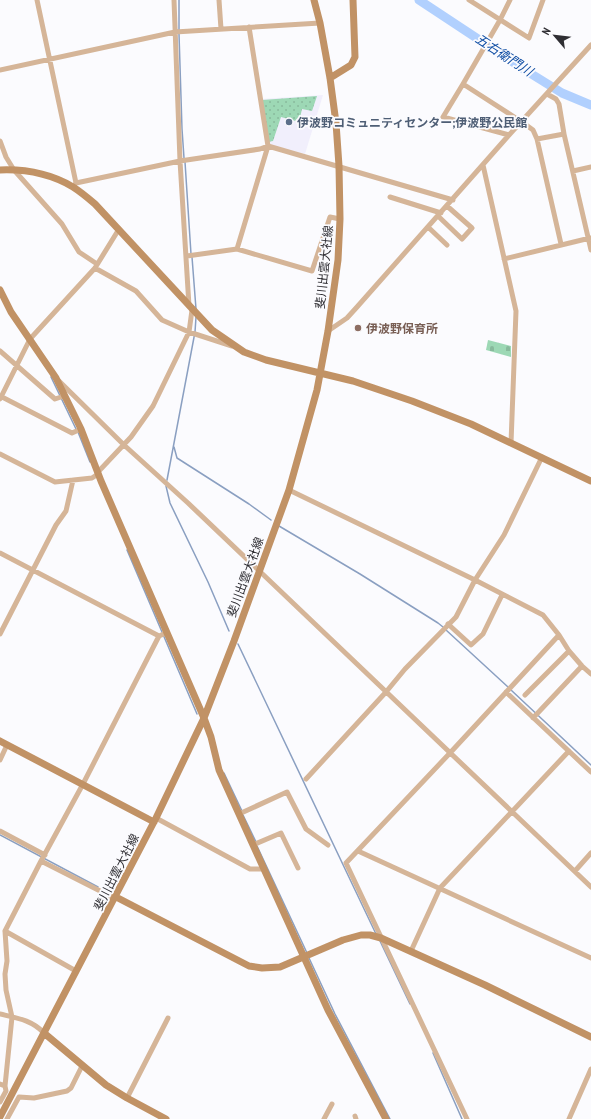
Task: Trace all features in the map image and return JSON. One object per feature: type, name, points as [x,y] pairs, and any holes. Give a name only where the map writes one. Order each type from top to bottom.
[{"type":"street","points":[[37,0],[74,185]]},
{"type":"street","points":[[0,454],[55,482],[92,478],[131,437],[153,406],[190,332],[191,308],[180,161],[174,0]]},
{"type":"street","points":[[219,0],[221,29]]},
{"type":"street","name":"斐川出雲大社線","points":[[0,1117],[76,970],[116,897],[204,718],[289,490],[317,390],[328,331],[338,260],[340,219],[339,166],[336,123],[330,78],[320,23],[314,0]]},
{"type":"street","points":[[330,78],[351,65],[355,57],[354,0]]},
{"type":"street","points":[[470,0],[529,38],[543,0]]},
{"type":"street","points":[[509,136],[443,117],[500,20],[510,0]]},
{"type":"street","points":[[0,70],[175,32],[320,23]]},
{"type":"street","points":[[237,249],[268,146],[248,27]]},
{"type":"street","points":[[328,331],[347,318],[591,45]]},
{"type":"street","points":[[463,84],[533,130],[537,139],[561,244]]},
{"type":"street","points":[[547,93],[556,99],[559,104],[564,134],[590,238],[591,250]]},
{"type":"street","points":[[537,139],[564,134]]},
{"type":"street","points":[[0,141],[6,157],[14,170],[62,224],[79,252],[96,266],[136,291],[162,320],[190,332],[237,348]]},
{"type":"street","points":[[74,185],[180,161],[260,149],[268,146],[453,200]]},
{"type":"street","points":[[483,165],[516,311],[511,443]]},
{"type":"street","points":[[573,171],[591,168]]},
{"type":"street","points":[[0,170],[14,170],[49,176],[74,185],[119,229],[212,330],[244,352],[266,360],[353,381],[412,400],[542,457],[591,481]]},
{"type":"street","points":[[390,197],[439,215],[462,238],[472,228],[447,206]]},
{"type":"street","points":[[187,256],[237,249],[312,271],[330,217],[340,219]]},
{"type":"street","points":[[428,227],[447,245]]},
{"type":"street","points":[[81,429],[72,433],[0,397],[30,339],[96,266],[119,229]]},
{"type":"street","points":[[504,259],[590,238]]},
{"type":"street","points":[[0,290],[3,300],[56,378],[81,429],[163,634],[204,718],[211,737],[219,770],[328,1010],[386,1119]]},
{"type":"street","points":[[0,351],[55,399],[64,396]]},
{"type":"street","points":[[56,378],[124,445],[591,887]]},
{"type":"street","points":[[306,779],[406,669],[456,617],[475,580],[504,535],[542,457]]},
{"type":"street","points":[[0,634],[56,525],[66,510],[73,480]]},
{"type":"street","points":[[289,490],[475,580],[543,615],[560,635],[569,650],[582,666],[591,674]]},
{"type":"street","points":[[0,553],[163,634]]},
{"type":"street","points":[[448,624],[471,645],[483,634],[502,595]]},
{"type":"street","points":[[0,1102],[6,1091],[2,1085],[12,1017],[6,990],[5,974],[7,961],[5,931],[163,634]]},
{"type":"street","points":[[467,1119],[346,863],[560,635]]},
{"type":"street","points":[[525,695],[569,650]]},
{"type":"street","points":[[533,718],[582,666]]},
{"type":"street","points":[[506,692],[591,772]]},
{"type":"street","points":[[0,741],[250,869],[264,869]]},
{"type":"street","points":[[0,760],[7,745]]},
{"type":"street","points":[[410,951],[440,888],[569,751]]},
{"type":"street","points":[[239,814],[287,792],[306,829],[328,845]]},
{"type":"street","points":[[0,831],[45,854]]},
{"type":"street","points":[[253,845],[280,833],[298,868]]},
{"type":"street","points":[[358,851],[591,958]]},
{"type":"street","points":[[575,871],[591,853]]},
{"type":"street","points":[[41,861],[110,896],[116,897],[249,966],[275,968],[343,940],[361,935],[381,938],[485,984],[591,1037]]},
{"type":"street","points":[[5,931],[76,970]]},
{"type":"street","points":[[0,951],[6,952]]},
{"type":"street","points":[[0,1014],[30,1022],[106,1085],[155,1116],[166,1119]]},
{"type":"street","points":[[126,1098],[168,1018]]},
{"type":"street","points":[[7,1119],[19,1096],[34,1098],[67,1091],[71,1088],[82,1066]]},
{"type":"street","points":[[569,1119],[591,1069]]},
{"type":"street","points":[[324,1119],[332,1104]]},
{"type":"shaded area","name":"伊波野コミュニティセンター;伊波野公民館","points":[[323,95],[305,154],[268,145],[260,99]]},
{"type":"green space","points":[[317,96],[312,111],[302,109],[299,122],[281,117],[273,141],[268,142],[262,100]]},
{"type":"green space","points":[[488,340],[511,346],[511,357],[486,350]]},
{"type":"waterway","points":[[179,0],[179,30]]},
{"type":"waterway","name":"五右衛門川","points":[[419,0],[562,93],[591,105]]},
{"type":"waterway","points":[[179,34],[184,158]]},
{"type":"waterway","points":[[185,162],[191,254]]},
{"type":"waterway","points":[[192,257],[196,309]]},
{"type":"waterway","points":[[167,480],[195,332],[196,317]]},
{"type":"waterway","points":[[51,377],[76,429]]},
{"type":"waterway","points":[[78,432],[90,462]]},
{"type":"waterway","points":[[174,447],[177,458],[249,504],[271,520]]},
{"type":"waterway","points":[[166,486],[170,503],[208,582],[229,631]]},
{"type":"waterway","points":[[279,526],[360,574],[443,627]]},
{"type":"waterway","points":[[127,550],[197,714]]},
{"type":"waterway","points":[[446,630],[508,687]]},
{"type":"waterway","points":[[238,644],[376,934]]},
{"type":"waterway","points":[[511,690],[591,765]]},
{"type":"waterway","points":[[224,773],[242,811]]},
{"type":"waterway","points":[[243,815],[256,842]]},
{"type":"waterway","points":[[0,835],[98,887]]},
{"type":"waterway","points":[[257,846],[307,953]]},
{"type":"waterway","points":[[380,941],[410,1004]]},
{"type":"waterway","points":[[309,958],[335,1014],[390,1119]]},
{"type":"waterway","points":[[433,1053],[462,1119]]},
{"type":"place","name":"伊波野コミュニティセンター;伊波野公民館","points":[[289,122]]},
{"type":"place","name":"伊波野保育所","points":[[358,328]]}]
